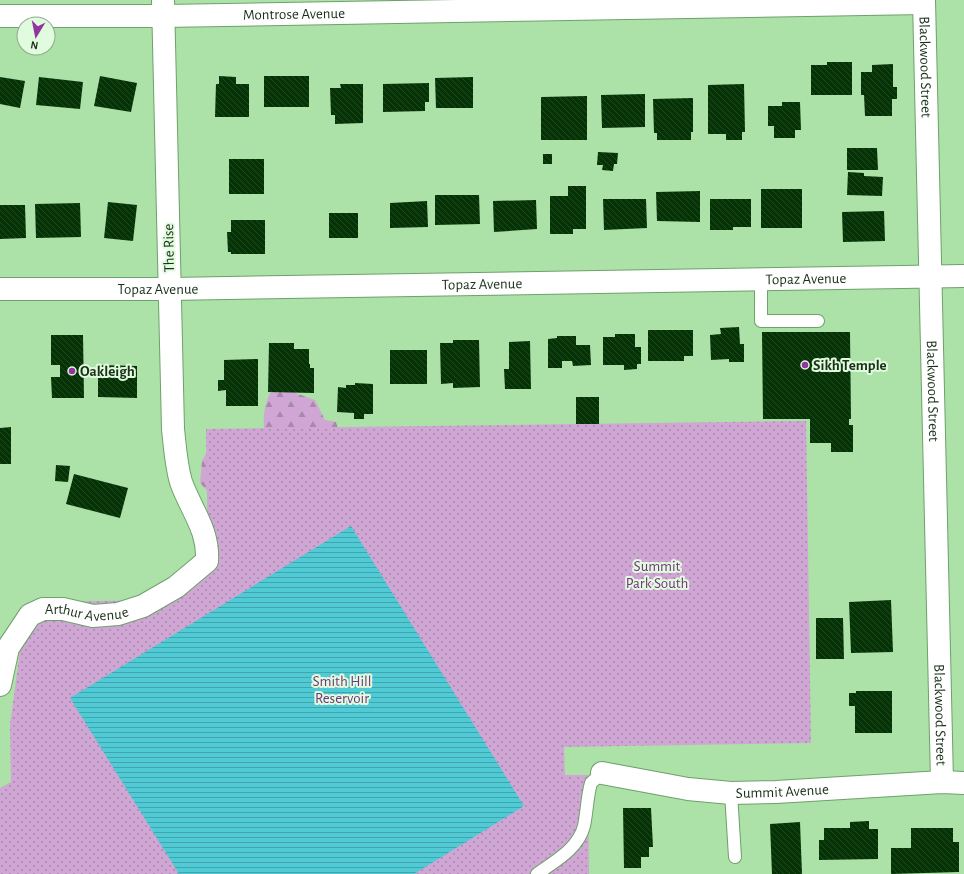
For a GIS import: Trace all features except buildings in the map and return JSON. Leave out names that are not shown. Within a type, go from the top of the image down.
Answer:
[{"type":"street","name":"Montrose Avenue","points":[[0,16],[163,8],[924,1]]},
{"type":"street","name":"Blackwood Street","points":[[924,1],[942,782]]},
{"type":"street","name":"The Rise","points":[[163,8],[173,429],[181,482],[203,529],[208,546],[207,561]]},
{"type":"street","name":"Topaz Avenue","points":[[0,289],[170,289],[964,276]]},
{"type":"street","name":"Arthur Avenue","points":[[0,685],[4,645],[30,615],[43,609],[63,609],[94,616],[118,614],[143,606],[176,587],[207,561]]},
{"type":"street","name":"Summit Avenue","points":[[602,773],[688,790],[731,793],[776,792],[942,782],[964,783]]},
{"type":"lane","points":[[761,279],[761,321],[818,321]]},
{"type":"lane","points":[[537,874],[570,851],[579,839],[584,826],[591,782],[602,773]]},
{"type":"lane","points":[[731,793],[735,857]]},
{"type":"green space","points":[[287,390],[315,400],[325,420],[336,422],[340,435],[215,499],[200,483],[202,461],[216,436],[266,440],[264,415],[268,397],[271,391]]},
{"type":"green space","name":"Smith Hill Reservoir","points":[[806,421],[811,743],[564,747],[565,775],[588,775],[589,874],[0,874],[0,788],[11,782],[10,725],[20,650],[51,602],[152,600],[208,566],[206,429]]},
{"type":"water","name":"Smith Hill Reservoir","points":[[351,526],[524,806],[414,874],[179,874],[70,698]]},
{"type":"place","name":"Sikh Temple","points":[[805,365]]},
{"type":"place","name":"Oakleigh","points":[[72,371]]},
{"type":"park label","name":"Summit Park South","points":[[657,574]]}]
